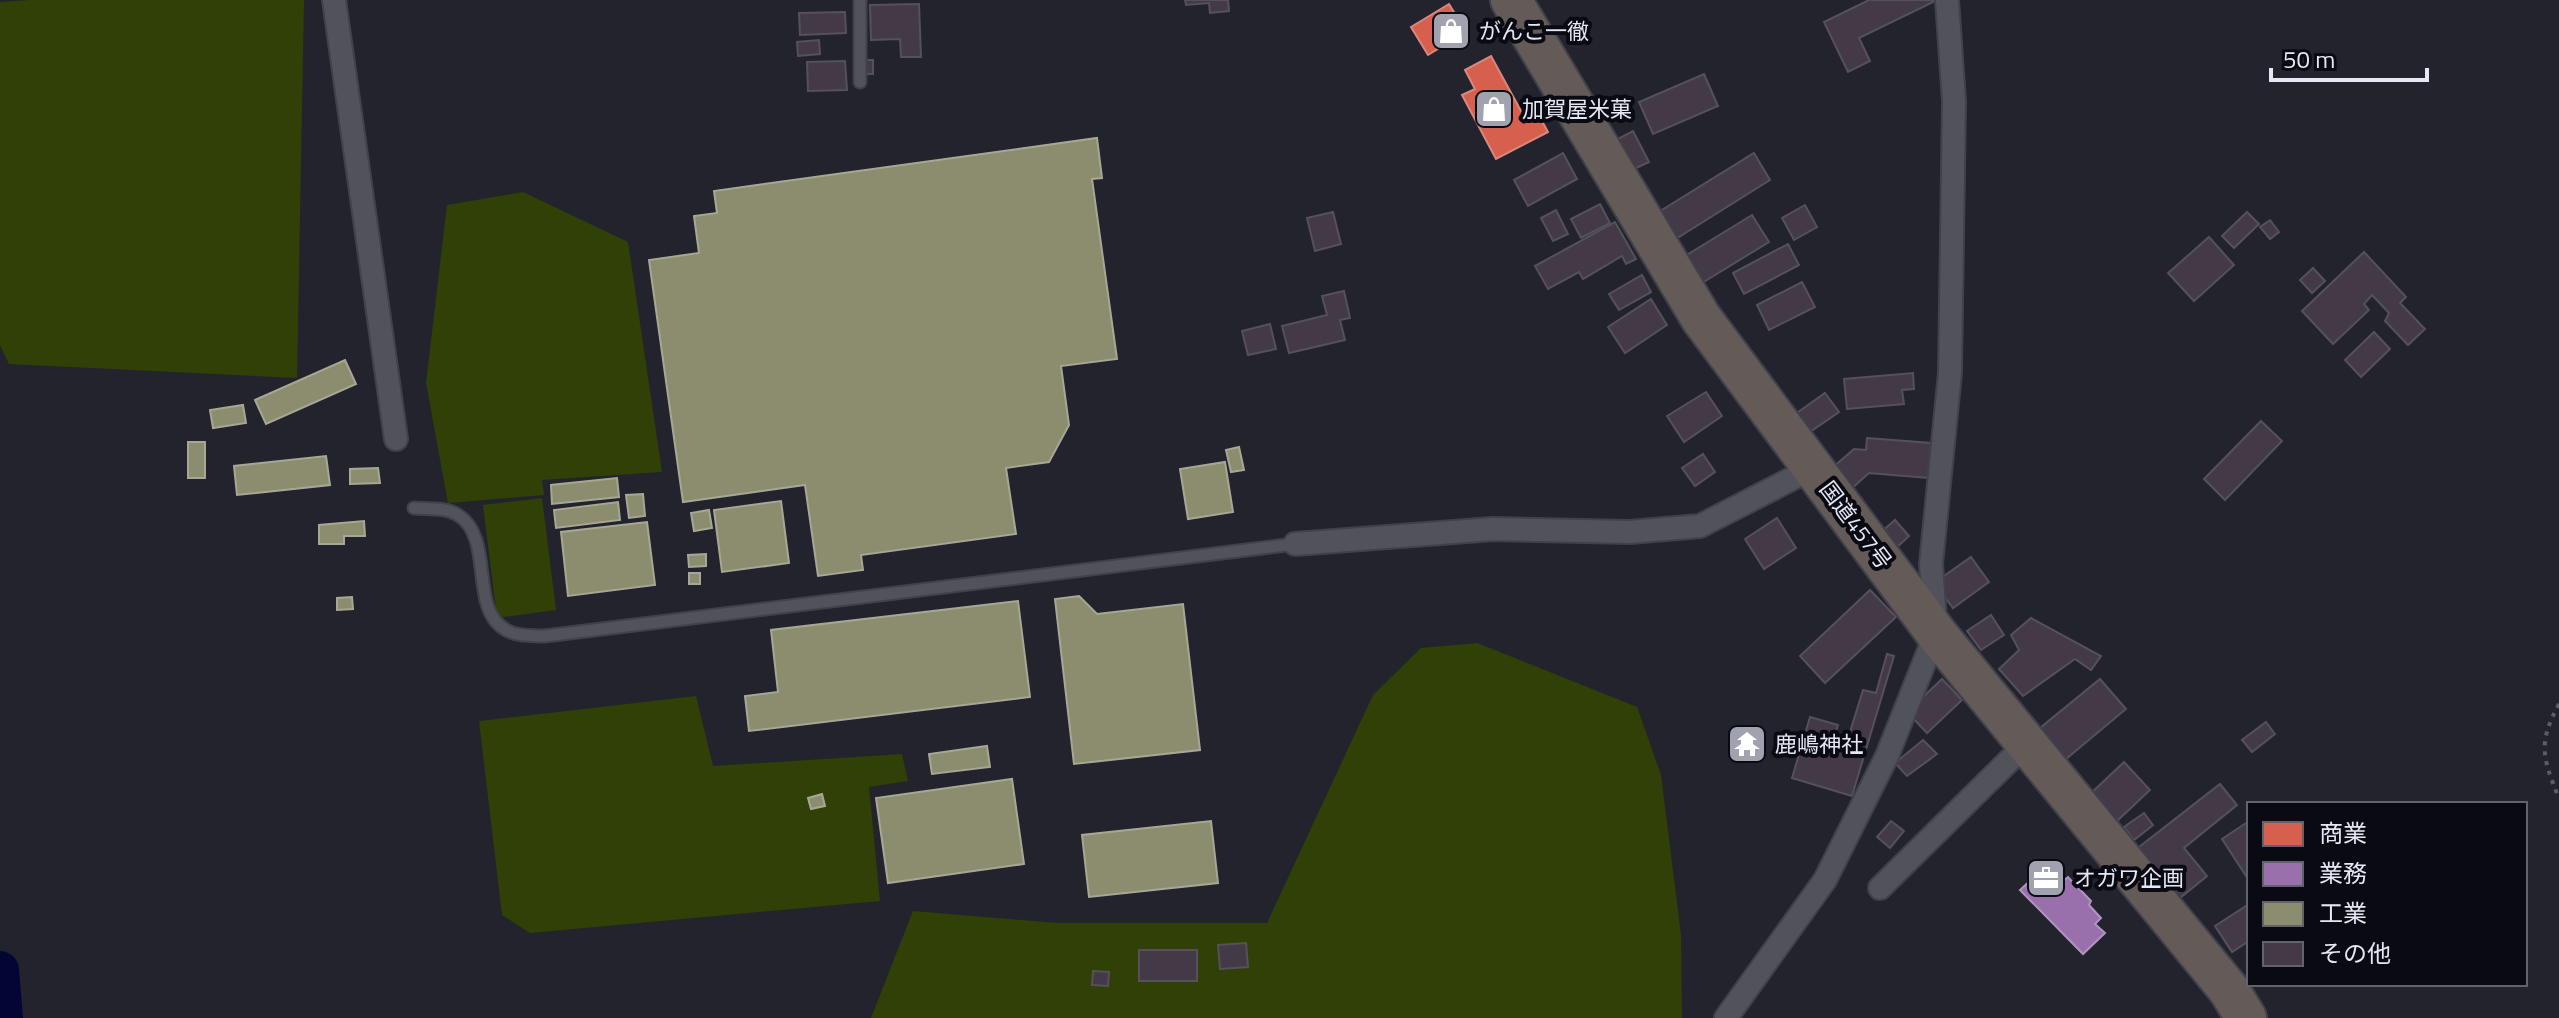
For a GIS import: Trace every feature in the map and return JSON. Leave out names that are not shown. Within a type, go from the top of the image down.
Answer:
[{"type":"highway","name":"国道457号","points":[[1511,0],[1701,318],[1936,633],[2229,990],[2246,1018]]},
{"type":"street","points":[[334,0],[396,439]]},
{"type":"street","points":[[1726,1018],[1825,880],[1887,756],[1936,633],[1931,564],[1950,373],[1954,101],[1947,0]]},
{"type":"street","points":[[1295,544],[1493,529],[1630,532],[1700,526],[1813,468]]},
{"type":"street","points":[[1880,888],[2027,743]]},
{"type":"lane","points":[[860,0],[860,82]]},
{"type":"lane","points":[[414,508],[449,511],[465,521],[473,532],[487,602],[497,624],[517,634],[545,636],[1295,544]]},
{"type":"path","points":[[2559,704],[2544,732],[2543,750],[2559,799]]},
{"type":"green space","points":[[304,0],[297,378],[9,364],[0,345],[0,2]]},
{"type":"green space","points":[[523,192],[628,242],[662,472],[542,480],[544,495],[448,503],[426,383],[447,205]]},
{"type":"green space","points":[[542,498],[556,610],[497,618],[483,505]]},
{"type":"green space","points":[[1477,643],[1637,707],[1661,775],[1681,935],[1682,1018],[871,1018],[913,911],[1058,923],[1267,923],[1373,695],[1421,648]]},
{"type":"green space","points":[[696,696],[713,766],[902,754],[908,781],[869,787],[880,901],[530,933],[502,915],[479,721]]},
{"type":"building: 商業","points":[[1449,4],[1466,32],[1428,55],[1411,27]]},
{"type":"building: 商業","points":[[1491,56],[1521,111],[1536,110],[1548,132],[1496,159],[1462,95],[1475,89],[1465,70]]},
{"type":"building: 業務","points":[[2045,867],[2061,883],[2068,877],[2091,901],[2089,905],[2101,918],[2095,924],[2105,933],[2083,954],[2020,890]]},
{"type":"building: 工業","points":[[1097,138],[1102,178],[1092,179],[1117,359],[1061,366],[1069,425],[1049,462],[1006,468],[1016,534],[861,555],[863,570],[818,576],[805,485],[683,502],[649,260],[699,253],[694,216],[717,213],[714,191]]},
{"type":"building: 工業","points":[[345,360],[356,384],[266,424],[255,400]]},
{"type":"building: 工業","points":[[243,405],[246,423],[213,428],[210,410]]},
{"type":"building: 工業","points":[[188,442],[205,442],[205,478],[188,478]]},
{"type":"building: 工業","points":[[1239,447],[1244,470],[1231,472],[1226,450]]},
{"type":"building: 工業","points":[[326,456],[330,485],[237,495],[234,466]]},
{"type":"building: 工業","points":[[1225,462],[1233,512],[1188,519],[1180,469]]},
{"type":"building: 工業","points":[[378,468],[380,483],[350,484],[350,469]]},
{"type":"building: 工業","points":[[617,478],[619,497],[552,504],[551,485]]},
{"type":"building: 工業","points":[[643,494],[645,516],[629,518],[626,495]]},
{"type":"building: 工業","points":[[781,501],[789,563],[722,572],[714,510]]},
{"type":"building: 工業","points":[[618,502],[620,520],[556,528],[554,510]]},
{"type":"building: 工業","points":[[709,510],[712,528],[694,531],[691,513]]},
{"type":"building: 工業","points":[[364,521],[365,536],[344,536],[344,544],[319,544],[319,525]]},
{"type":"building: 工業","points":[[647,522],[655,585],[568,596],[561,532]]},
{"type":"building: 工業","points":[[706,554],[706,566],[689,567],[688,555]]},
{"type":"building: 工業","points":[[689,573],[700,573],[700,584],[689,584]]},
{"type":"building: 工業","points":[[1079,596],[1097,614],[1183,604],[1200,750],[1074,764],[1055,599]]},
{"type":"building: 工業","points":[[352,597],[353,609],[337,610],[337,598]]},
{"type":"building: 工業","points":[[1018,601],[1030,697],[749,731],[745,696],[778,692],[771,630]]},
{"type":"building: 工業","points":[[987,746],[990,767],[932,774],[929,754]]},
{"type":"building: 工業","points":[[1012,779],[1024,864],[888,883],[876,798]]},
{"type":"building: 工業","points":[[822,794],[825,806],[811,809],[808,798]]},
{"type":"building: 工業","points":[[1211,821],[1218,883],[1089,897],[1082,835]]},
{"type":"building: その他","points":[[1185,0],[1228,0],[1229,11],[1210,13],[1209,3],[1186,5]]},
{"type":"building: その他","points":[[1869,0],[1937,0],[1859,38],[1870,61],[1848,72],[1824,22]]},
{"type":"building: その他","points":[[919,4],[921,57],[901,57],[900,39],[871,40],[870,5]]},
{"type":"building: その他","points":[[845,12],[846,33],[800,35],[799,13]]},
{"type":"building: その他","points":[[819,40],[820,54],[798,56],[797,42]]},
{"type":"building: その他","points":[[862,60],[873,60],[873,74],[862,74]]},
{"type":"building: その他","points":[[845,61],[847,90],[808,91],[807,62]]},
{"type":"building: その他","points":[[1704,74],[1718,106],[1653,134],[1639,102]]},
{"type":"building: その他","points":[[1633,131],[1649,162],[1632,170],[1616,140]]},
{"type":"building: その他","points":[[1563,153],[1577,179],[1528,206],[1514,180]]},
{"type":"building: その他","points":[[1754,153],[1770,180],[1674,240],[1657,213]]},
{"type":"building: その他","points":[[1600,204],[1610,223],[1581,238],[1571,219]]},
{"type":"building: その他","points":[[1805,205],[1817,227],[1794,240],[1782,218]]},
{"type":"building: その他","points":[[1556,210],[1568,234],[1553,241],[1541,218]]},
{"type":"building: その他","points":[[1333,212],[1341,244],[1315,251],[1307,218]]},
{"type":"building: その他","points":[[2247,212],[2259,224],[2234,248],[2222,236]]},
{"type":"building: その他","points":[[1752,215],[1769,242],[1702,283],[1685,256]]},
{"type":"building: その他","points":[[2270,220],[2279,232],[2270,239],[2260,227]]},
{"type":"building: その他","points":[[1615,222],[1636,259],[1626,264],[1622,256],[1583,279],[1579,272],[1548,289],[1535,266]]},
{"type":"building: その他","points":[[2209,237],[2234,265],[2194,301],[2168,273]]},
{"type":"building: その他","points":[[1788,244],[1799,265],[1744,294],[1733,273]]},
{"type":"building: その他","points":[[2364,252],[2406,297],[2400,303],[2425,329],[2408,345],[2385,321],[2389,313],[2372,295],[2364,304],[2369,310],[2333,344],[2302,311]]},
{"type":"building: その他","points":[[2313,268],[2325,281],[2312,293],[2300,280]]},
{"type":"building: その他","points":[[1642,275],[1651,292],[1619,310],[1609,294]]},
{"type":"building: その他","points":[[1802,282],[1815,307],[1769,330],[1757,305]]},
{"type":"building: その他","points":[[1344,291],[1350,318],[1340,320],[1345,340],[1289,353],[1282,326],[1327,315],[1322,296]]},
{"type":"building: その他","points":[[1651,299],[1667,325],[1625,353],[1608,327]]},
{"type":"building: その他","points":[[1270,324],[1276,349],[1248,355],[1242,331]]},
{"type":"building: その他","points":[[2374,332],[2390,349],[2361,377],[2345,360]]},
{"type":"building: その他","points":[[1913,373],[1914,389],[1902,390],[1904,404],[1847,409],[1844,379]]},
{"type":"building: その他","points":[[1706,392],[1722,416],[1684,442],[1667,416]]},
{"type":"building: その他","points":[[1825,393],[1839,412],[1807,434],[1794,415]]},
{"type":"building: その他","points":[[2261,421],[2282,441],[2225,500],[2204,479]]},
{"type":"building: その他","points":[[1867,438],[1931,443],[1928,478],[1869,473],[1851,489],[1832,468],[1854,449],[1866,450]]},
{"type":"building: その他","points":[[1703,454],[1715,472],[1695,486],[1682,468]]},
{"type":"building: その他","points":[[1777,518],[1796,548],[1764,569],[1745,539]]},
{"type":"building: その他","points":[[1895,520],[1909,536],[1894,550],[1880,533]]},
{"type":"building: その他","points":[[1971,557],[1989,582],[1953,608],[1934,583]]},
{"type":"building: その他","points":[[1870,590],[1896,617],[1825,683],[1800,656]]},
{"type":"building: その他","points":[[1991,615],[2004,635],[1981,650],[1967,631]]},
{"type":"building: その他","points":[[2031,618],[2101,656],[2091,670],[2075,659],[2023,696],[1999,669],[2019,650],[2011,635]]},
{"type":"building: その他","points":[[1887,654],[1894,656],[1852,796],[1792,778],[1810,717],[1838,725],[1833,741],[1846,745],[1863,690],[1876,693]]},
{"type":"building: その他","points":[[1942,679],[1962,700],[1927,733],[1907,712]]},
{"type":"building: その他","points":[[2100,679],[2126,709],[2066,759],[2040,728]]},
{"type":"building: その他","points":[[2266,722],[2275,734],[2252,752],[2242,740]]},
{"type":"building: その他","points":[[1923,740],[1937,754],[1907,776],[1895,763]]},
{"type":"building: その他","points":[[2124,762],[2150,790],[2116,822],[2090,794]]},
{"type":"building: その他","points":[[2220,784],[2237,805],[2184,848],[2207,876],[2175,902],[2134,851]]},
{"type":"building: その他","points":[[2144,813],[2153,825],[2134,840],[2124,827]]},
{"type":"building: その他","points":[[1891,821],[1904,831],[1890,848],[1877,837]]},
{"type":"building: その他","points":[[2247,822],[2247,877],[2222,839]]},
{"type":"building: その他","points":[[2247,905],[2247,942],[2232,952],[2215,926]]},
{"type":"building: その他","points":[[1246,943],[1248,967],[1220,969],[1218,945]]},
{"type":"building: その他","points":[[1139,950],[1197,950],[1197,981],[1139,981]]},
{"type":"building: その他","points":[[1093,971],[1109,972],[1108,986],[1092,985]]},
{"type":"waterway","points":[[0,970],[4,1018]]},
{"type":"place","name":"がんこ一徹","points":[[1451,31]]},
{"type":"place","name":"加賀屋米菓","points":[[1494,109]]},
{"type":"place","name":"鹿嶋神社","points":[[1747,744]]},
{"type":"place","name":"オガワ企画","points":[[2046,878]]}]
